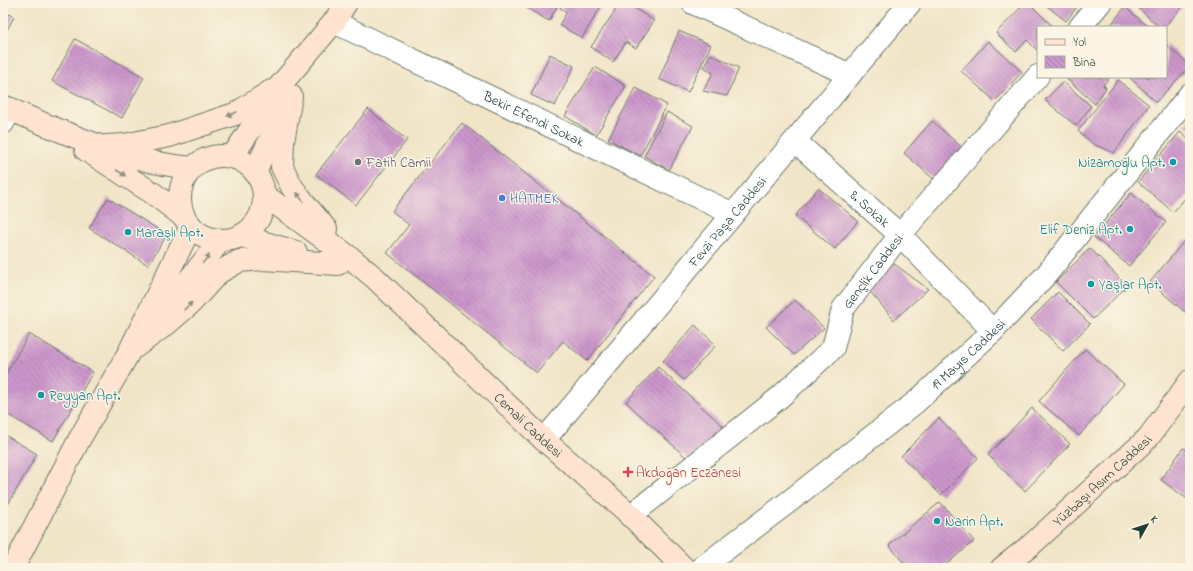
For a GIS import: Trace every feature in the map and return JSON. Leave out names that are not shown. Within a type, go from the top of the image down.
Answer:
[{"type":"street","points":[[232,157],[284,92],[296,81],[315,45],[334,22],[346,3]]},
{"type":"street","points":[[693,3],[850,76]]},
{"type":"street","name":"Fevzi Paşa Caddesi","points":[[544,440],[910,3]]},
{"type":"street","points":[[1081,26],[1100,3]]},
{"type":"street","name":"Bekir Efendi Sokak","points":[[334,22],[733,214]]},
{"type":"street","name":"Gençlik Caddesi","points":[[630,516],[780,397],[833,348],[843,309],[900,235],[1037,77]]},
{"type":"street","points":[[101,146],[124,145],[176,134],[235,114],[284,92]]},
{"type":"street","points":[[255,172],[284,92]]},
{"type":"street","points":[[284,92],[282,167],[292,187],[345,262]]},
{"type":"street","name":"19 Mayıs Caddesi","points":[[701,568],[916,402],[993,331],[1046,275],[1190,94]]},
{"type":"street","points":[[6,113],[40,123],[68,135],[137,158],[192,168]]},
{"type":"street","points":[[40,123],[154,194],[188,222],[199,234],[210,238],[231,238]]},
{"type":"street","name":"8. Sokak","points":[[794,141],[900,235],[993,331]]},
{"type":"street","points":[[13,568],[79,440],[131,351],[188,222],[180,204],[180,192],[184,179],[192,168],[203,160],[217,156],[232,157],[240,160],[255,172],[261,183],[264,195],[263,207],[258,219],[251,228],[231,238],[131,351]]},
{"type":"street","name":"Cemali Caddesi","points":[[264,195],[345,262],[375,278],[544,440],[630,516],[684,568]]},
{"type":"street","name":"Cemali Caddesi","points":[[231,238],[345,262]]},
{"type":"street","points":[[131,351],[186,308],[218,273],[239,261],[263,259],[345,262]]},
{"type":"street","name":"Yüzbaşı Asım Caddesi","points":[[1002,568],[1031,545],[1148,438],[1190,381]]},
{"type":"building","points":[[523,3],[559,3],[549,21],[522,5]]},
{"type":"building","points":[[563,3],[603,3],[582,38],[559,25],[567,12],[560,8]]},
{"type":"building","points":[[620,3],[627,3],[654,21],[636,48],[626,42],[613,62],[591,47]]},
{"type":"building","points":[[1025,3],[1029,3],[1052,26],[1037,26],[1037,50],[1027,40],[1016,52],[996,33]]},
{"type":"building","points":[[1043,3],[1080,3],[1066,21]]},
{"type":"building","points":[[1133,3],[1186,3],[1165,26],[1158,26]]},
{"type":"building","points":[[1125,7],[1148,26],[1110,26]]},
{"type":"building","points":[[3,11],[14,17],[3,37]]},
{"type":"building","points":[[679,31],[711,45],[688,92],[659,79]]},
{"type":"building","points":[[75,39],[144,77],[122,118],[52,81]]},
{"type":"building","points":[[988,41],[1022,72],[995,101],[961,71]]},
{"type":"building","points":[[1167,45],[1190,66],[1156,102],[1130,78],[1167,78]]},
{"type":"building","points":[[550,54],[574,66],[555,106],[531,95]]},
{"type":"building","points":[[710,54],[739,68],[727,96],[703,91],[713,73],[704,67]]},
{"type":"building","points":[[595,67],[626,86],[596,135],[565,116]]},
{"type":"building","points":[[1109,78],[1103,85],[1106,88],[1095,104],[1067,79]]},
{"type":"building","points":[[1118,80],[1149,105],[1114,153],[1093,144],[1078,131]]},
{"type":"building","points":[[1063,82],[1091,106],[1076,126],[1045,100]]},
{"type":"building","points":[[636,88],[667,105],[640,156],[608,139]]},
{"type":"building","name":"Fatih Camii","points":[[368,109],[407,140],[356,205],[316,174]]},
{"type":"building","points":[[667,112],[693,126],[669,170],[644,156]]},
{"type":"building","points":[[1190,120],[1190,128],[1186,125]]},
{"type":"building","points":[[932,121],[966,151],[938,183],[904,153]]},
{"type":"building","points":[[462,123],[654,276],[587,361],[563,341],[537,373],[387,253],[409,225],[392,211]]},
{"type":"building","name":"Nizamoğlu Apt.","points":[[1180,132],[1190,141],[1190,193],[1173,212],[1138,182]]},
{"type":"building","points":[[818,188],[858,221],[835,249],[795,216]]},
{"type":"building","name":"Elif Deniz Apt.","points":[[1131,193],[1166,222],[1129,266],[1094,237]]},
{"type":"building","name":"Maraşlı Apt.","points":[[108,198],[167,235],[148,265],[89,228]]},
{"type":"building","points":[[1186,239],[1190,242],[1190,306],[1185,312],[1150,282]]},
{"type":"building","name":"Yaşlar Apt.","points":[[1090,248],[1127,286],[1093,319],[1056,282]]},
{"type":"building","points":[[893,263],[928,289],[894,320],[868,289]]},
{"type":"building","points":[[1058,292],[1090,324],[1063,351],[1031,319]]},
{"type":"building","points":[[795,300],[824,328],[794,355],[766,327]]},
{"type":"building","points":[[695,325],[716,345],[684,380],[663,361]]},
{"type":"building","name":"Reyyan Apt.","points":[[29,334],[93,372],[53,441],[3,412],[3,379]]},
{"type":"building","points":[[1085,349],[1124,384],[1079,436],[1039,401]]},
{"type":"building","points":[[658,367],[723,426],[690,461],[626,402]]},
{"type":"building","points":[[1032,408],[1070,444],[1025,491],[988,455]]},
{"type":"building","points":[[939,418],[978,458],[941,495],[901,456]]},
{"type":"building","points":[[3,434],[37,454],[3,513]]},
{"type":"building","points":[[1183,448],[1190,452],[1190,501],[1161,480]]},
{"type":"building","name":"Narin Apt.","points":[[940,502],[974,541],[942,568],[908,568],[889,545]]},
{"type":"place","name":"Fatih Camii","points":[[358,162]]},
{"type":"place","name":"Nizamoğlu Apt.","points":[[1173,162]]},
{"type":"place","name":"HATMEK","points":[[502,198]]},
{"type":"place","name":"Elif Deniz Apt.","points":[[1130,229]]},
{"type":"place","name":"Maraşlı Apt.","points":[[128,232]]},
{"type":"place","name":"Yaşlar Apt.","points":[[1091,284]]},
{"type":"place","name":"Reyyan Apt.","points":[[41,395]]},
{"type":"place","name":"Akdoğan Eczanesi","points":[[628,472]]},
{"type":"place","name":"Narin Apt.","points":[[937,521]]}]
